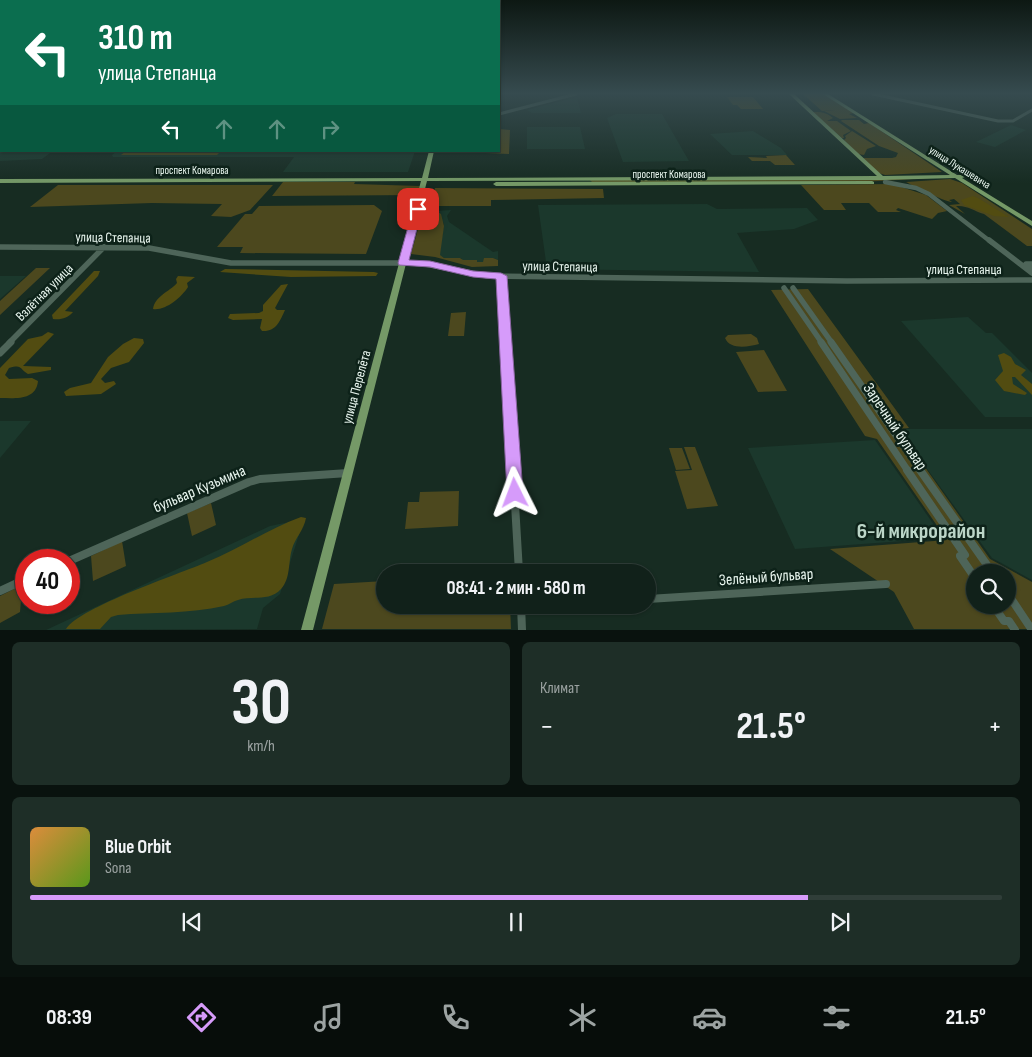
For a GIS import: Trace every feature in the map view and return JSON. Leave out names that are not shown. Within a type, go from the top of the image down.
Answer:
[{"type":"main road","points":[[822,123],[883,180]]},
{"type":"main road","name":"улица Лукашевича","points":[[872,123],[1032,224]]},
{"type":"main road","name":"улица Лукашевича","points":[[879,123],[1032,218]]},
{"type":"main road","name":"улица Перелёта","points":[[307,630],[432,152]]},
{"type":"main road","points":[[844,178],[859,174],[864,166],[863,162]]},
{"type":"main road","name":"проспект Комарова","points":[[646,182],[830,178],[902,180],[950,178],[955,176]]},
{"type":"main road","name":"проспект Комарова","points":[[0,181],[385,180],[399,183],[646,182],[835,184],[963,176]]},
{"type":"main road","points":[[830,178],[837,182],[835,184]]},
{"type":"street","points":[[883,180],[923,190],[1032,273]]},
{"type":"street","points":[[902,180],[908,186]]},
{"type":"street","name":"улица Степанца","points":[[0,247],[152,248],[231,263],[430,264],[473,274],[501,276],[847,281],[1032,280]]},
{"type":"street","name":"Взлётная улица","points":[[0,352],[104,247]]},
{"type":"street","points":[[1032,264],[1026,264],[1032,269]]},
{"type":"street","points":[[501,276],[519,564]]},
{"type":"street","name":"Заречный бульвар","points":[[784,288],[965,555],[960,556],[966,565]]},
{"type":"street","name":"Заречный бульвар","points":[[793,288],[986,564]]},
{"type":"street","name":"бульвар Кузьмина","points":[[80,555],[249,482],[260,479],[348,473]]},
{"type":"street","points":[[0,591],[15,584]]},
{"type":"street","name":"Зелёный бульвар","points":[[656,598],[886,584]]},
{"type":"street","points":[[1016,606],[1032,630]]},
{"type":"street","points":[[521,614],[522,630]]},
{"type":"street","points":[[999,614],[1004,621],[1009,621],[1015,630]]},
{"type":"shaded area","points":[[609,123],[667,123],[689,161],[623,162]]},
{"type":"shaded area","points":[[825,123],[840,123],[851,131],[843,135],[844,138]]},
{"type":"shaded area","points":[[845,123],[870,123],[942,172],[885,175],[879,173],[862,158],[892,158],[896,157],[898,153],[879,146]]},
{"type":"shaded area","points":[[1011,125],[1026,130],[995,147],[976,142]]},
{"type":"shaded area","points":[[527,127],[580,127],[585,149],[527,149]]},
{"type":"shaded area","points":[[500,129],[510,130],[509,154],[485,153],[500,152]]},
{"type":"shaded area","points":[[753,131],[781,148],[787,155],[732,155],[710,134]]},
{"type":"shaded area","points":[[852,131],[876,146],[867,149],[864,155],[858,154],[844,140],[845,136]]},
{"type":"shaded area","points":[[0,152],[52,152],[42,159],[0,161]]},
{"type":"shaded area","points":[[116,152],[415,152],[408,172],[283,172],[294,157],[113,157],[112,155]]},
{"type":"shaded area","points":[[125,152],[220,152],[217,155],[121,155]]},
{"type":"shaded area","points":[[786,155],[795,165],[775,165],[770,161],[752,161],[748,157],[767,158],[766,156]]},
{"type":"shaded area","points":[[948,177],[861,182],[592,182],[590,180]]},
{"type":"shaded area","points":[[950,179],[962,183],[1032,229],[1032,246],[1027,246],[984,214],[967,207],[956,206],[965,214],[949,205],[960,204],[954,199],[949,200],[952,202],[944,200],[906,182]]},
{"type":"shaded area","points":[[283,182],[355,182],[354,184],[420,186],[417,195],[272,196]]},
{"type":"shaded area","points":[[892,184],[926,195],[947,211],[938,213],[932,219],[898,208],[896,210],[901,212],[878,212],[869,203],[841,203],[846,210],[824,210],[801,185]]},
{"type":"shaded area","points":[[58,185],[273,185],[250,210],[231,217],[211,216],[222,204],[152,203],[30,207]]},
{"type":"shaded area","points":[[435,188],[603,189],[604,198],[491,200],[491,206],[430,206]]},
{"type":"shaded area","points":[[973,196],[1009,217],[994,216],[964,205],[961,200]]},
{"type":"shaded area","points":[[707,204],[717,209],[807,208],[818,220],[794,229],[737,233],[759,272],[547,269],[538,205]]},
{"type":"shaded area","points":[[374,205],[382,211],[366,254],[240,253],[243,247],[217,247],[245,214],[252,214],[259,206]]},
{"type":"shaded area","points":[[451,210],[447,216],[449,222],[493,252],[498,251],[498,260],[493,258],[483,262],[476,262],[462,260],[461,258],[444,258],[439,255],[444,224],[441,216],[436,211]]},
{"type":"shaded area","points":[[436,211],[441,214],[444,226],[440,255],[444,258],[477,260],[477,262],[483,262],[484,258],[493,258],[498,260],[498,266],[472,267],[435,257],[411,254],[422,215],[427,212]]},
{"type":"shaded area","points":[[36,268],[50,268],[0,315],[0,301]]},
{"type":"shaded area","points":[[225,269],[378,273],[376,276],[291,277],[220,272]]},
{"type":"shaded area","points":[[94,271],[100,271],[98,276],[65,311],[73,312],[64,318],[53,319],[52,315]]},
{"type":"shaded area","points":[[0,276],[26,276],[0,299]]},
{"type":"shaded area","points":[[178,276],[195,277],[187,283],[188,287],[185,291],[172,303],[163,308],[153,309],[159,297],[177,283],[176,279]]},
{"type":"shaded area","points":[[288,284],[275,308],[277,310],[285,310],[277,325],[271,330],[262,331],[260,328],[262,319],[233,320],[228,318],[230,314],[259,313],[263,311],[263,305],[281,285]]},
{"type":"shaded area","points":[[808,289],[909,428],[898,429],[990,559],[999,564],[966,564],[966,614],[1016,614],[1016,573],[1032,582],[1032,629],[914,629],[894,592],[830,549],[947,540],[877,439],[865,436],[771,290]]},
{"type":"shaded area","points":[[466,312],[464,336],[448,336],[451,313]]},
{"type":"shaded area","points":[[968,317],[986,333],[992,333],[1032,373],[1032,417],[985,417],[901,321]]},
{"type":"shaded area","points":[[48,332],[54,334],[23,366],[51,367],[51,370],[28,374],[19,367],[9,368],[5,375],[9,379],[32,378],[38,381],[33,392],[29,395],[0,398],[0,368],[28,339],[42,336]]},
{"type":"shaded area","points":[[751,334],[757,338],[759,344],[745,347],[735,346],[727,342],[725,338],[728,335]]},
{"type":"shaded area","points":[[134,338],[143,339],[144,343],[129,362],[111,368],[101,379],[105,383],[114,381],[116,384],[101,394],[66,396],[64,392],[70,388],[91,383],[108,357],[123,344]]},
{"type":"shaded area","points":[[764,350],[787,391],[758,392],[736,352]]},
{"type":"shaded area","points":[[1004,353],[1011,357],[1015,364],[1026,370],[1021,375],[1032,384],[1032,395],[1015,377],[1012,377],[1013,384],[1027,393],[1025,395],[1004,391],[995,380],[1003,371],[998,355]]},
{"type":"shaded area","points":[[0,421],[31,421],[0,458]]},
{"type":"shaded area","points":[[898,429],[1032,429],[1032,580],[1016,571],[1016,564],[1003,564],[992,558]]},
{"type":"shaded area","points":[[875,440],[943,538],[795,549],[748,448]]},
{"type":"shaded area","points":[[684,447],[695,447],[718,506],[687,509],[675,471],[692,470]]},
{"type":"shaded area","points":[[669,448],[682,448],[690,469],[676,470]]},
{"type":"shaded area","points":[[459,491],[458,526],[405,529],[408,502],[419,502],[420,492]]},
{"type":"shaded area","points":[[211,503],[216,525],[192,536],[187,513]]},
{"type":"shaded area","points":[[301,517],[306,518],[292,549],[288,575],[281,589],[272,596],[243,599],[211,609],[118,615],[111,617],[100,629],[66,629],[75,620],[109,601],[219,557],[277,527]]},
{"type":"shaded area","points":[[304,519],[280,594],[263,608],[257,629],[46,630],[270,526]]},
{"type":"shaded area","points":[[122,541],[126,566],[93,581],[91,556]]},
{"type":"shaded area","points":[[376,582],[376,614],[510,614],[511,629],[322,629],[334,584]]},
{"type":"shaded area","points":[[15,588],[16,614],[0,623],[0,596]]},
{"type":"district","name":"6-й микрорайон","points":[[921,530]]},
{"type":"route","points":[[418,209],[403,263],[420,262],[473,274],[501,276],[515,493]]}]
